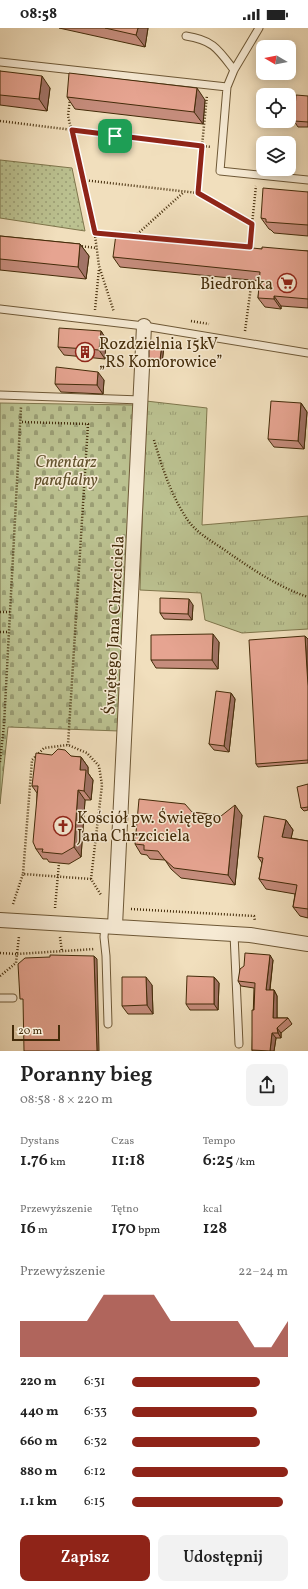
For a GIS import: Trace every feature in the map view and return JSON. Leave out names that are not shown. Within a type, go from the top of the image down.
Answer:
[{"type":"street","name":"Świętego Jana Chrzciciela","points":[[110,926],[144,326]]},
{"type":"street","points":[[0,920],[234,934],[308,944]]},
{"type":"lane","points":[[256,175],[220,171],[227,87],[234,70],[259,28]]},
{"type":"lane","points":[[186,36],[210,42],[216,46],[234,70]]},
{"type":"lane","points":[[0,62],[227,87]]},
{"type":"lane","points":[[267,176],[308,180]]},
{"type":"lane","points":[[0,309],[144,326],[308,353]]},
{"type":"lane","points":[[0,395],[141,400]]},
{"type":"lane","points":[[108,1024],[104,937],[110,926]]},
{"type":"lane","points":[[234,934],[239,1044]]},
{"type":"lane","points":[[0,998],[13,998]]},
{"type":"path","points":[[74,71],[68,116],[95,233],[99,266],[95,310]]},
{"type":"path","points":[[198,193],[208,85]]},
{"type":"path","points":[[0,121],[222,149]]},
{"type":"path","points":[[250,247],[257,176]]},
{"type":"path","points":[[84,180],[198,193],[252,224]]},
{"type":"path","points":[[135,236],[185,191]]},
{"type":"path","points":[[95,233],[121,235]]},
{"type":"path","points":[[128,236],[250,247],[255,250]]},
{"type":"path","points":[[74,246],[97,248]]},
{"type":"path","points":[[99,266],[112,301],[116,323]]},
{"type":"path","points":[[245,332],[253,273]]},
{"type":"path","points":[[0,762],[4,726],[10,632],[22,422],[21,403]]},
{"type":"path","points":[[22,422],[88,424],[68,745]]},
{"type":"path","points":[[152,435],[163,470],[177,502],[197,531],[273,582],[291,592],[308,597]]},
{"type":"path","points":[[0,612],[11,612]]},
{"type":"path","points":[[0,632],[10,632]]},
{"type":"path","points":[[13,904],[23,874],[32,760],[44,748],[68,745],[87,753],[99,766],[102,786],[91,879],[104,899]]},
{"type":"path","points":[[55,908],[59,863]]},
{"type":"path","points":[[23,874],[91,879]]},
{"type":"path","points":[[0,976],[16,963],[20,932]]},
{"type":"path","points":[[61,942],[62,952]]},
{"type":"path","points":[[0,953],[17,954],[95,949]]},
{"type":"green space","points":[[0,160],[72,168],[85,231],[0,218]]},
{"type":"green space","points":[[146,401],[207,408],[202,525],[308,516],[308,629],[242,633],[205,620],[201,593],[140,590]]},
{"type":"green space","name":"Cmentarz parafialny","points":[[0,403],[136,405],[119,731],[8,727],[0,804]]},
{"type":"building","points":[[105,28],[138,28],[136,35]]},
{"type":"building","points":[[0,71],[42,76],[39,99],[0,95]]},
{"type":"building","points":[[69,73],[197,88],[194,112],[67,97]]},
{"type":"building","points":[[296,95],[308,96],[308,122],[296,121]]},
{"type":"building","points":[[263,188],[308,192],[308,225],[266,222],[266,219],[261,218]]},
{"type":"building","points":[[116,234],[262,249],[262,247],[308,251],[308,299],[274,296],[274,299],[258,298],[260,272],[113,257]]},
{"type":"building","points":[[0,236],[80,244],[78,267],[0,259]]},
{"type":"building","points":[[59,328],[101,331],[99,350],[58,347]]},
{"type":"building","points":[[149,342],[162,343],[160,360],[149,359]]},
{"type":"building","points":[[56,367],[98,372],[97,385],[55,384]]},
{"type":"building","points":[[271,401],[301,403],[298,441],[268,439]]},
{"type":"building","points":[[160,598],[189,599],[188,614],[160,613]]},
{"type":"building","points":[[213,634],[212,660],[151,660],[151,635]]},
{"type":"building","points":[[305,636],[308,686],[308,760],[256,764],[249,640]]},
{"type":"building","points":[[216,691],[231,693],[224,746],[209,744]]},
{"type":"building","name":"Kościół pw. Świętego Jana Chrzciciela","points":[[58,749],[65,750],[71,756],[81,757],[80,770],[86,770],[84,791],[78,790],[74,847],[62,854],[42,852],[43,849],[36,849],[33,842],[38,786],[32,786],[36,753],[52,755]]},
{"type":"building","points":[[308,784],[308,807],[301,808],[297,787]]},
{"type":"building","points":[[139,799],[185,804],[192,812],[221,816],[235,805],[228,875],[174,868],[158,851],[144,850],[144,845],[135,844]]},
{"type":"building","points":[[264,816],[286,820],[282,837],[308,841],[308,909],[293,907],[297,885],[259,879],[263,858],[258,857]]},
{"type":"building","points":[[245,953],[270,955],[266,990],[274,990],[273,1018],[288,1018],[277,1028],[278,1033],[272,1033],[270,1051],[252,1050],[252,1010],[254,1010],[255,983],[238,981],[240,969],[244,966]]},
{"type":"building","points":[[50,955],[94,956],[97,1051],[24,1051],[23,999],[20,999],[18,964],[25,958],[50,957]]},
{"type":"building","points":[[187,976],[214,977],[214,1004],[186,1004]]},
{"type":"building","points":[[122,977],[146,977],[147,1005],[122,1006]]},
{"type":"place","name":"Biedronka","points":[[287,283]]},
{"type":"place","name":"Rozdzielnia 15kV „RS Komorowice”","points":[[85,352]]},
{"type":"place","name":"Kościół pw. Świętego Jana Chrzciciela","points":[[63,826]]},
{"type":"route","points":[[72,130],[115,136],[202,146],[198,193],[252,224],[250,247],[95,233],[72,130]]}]
